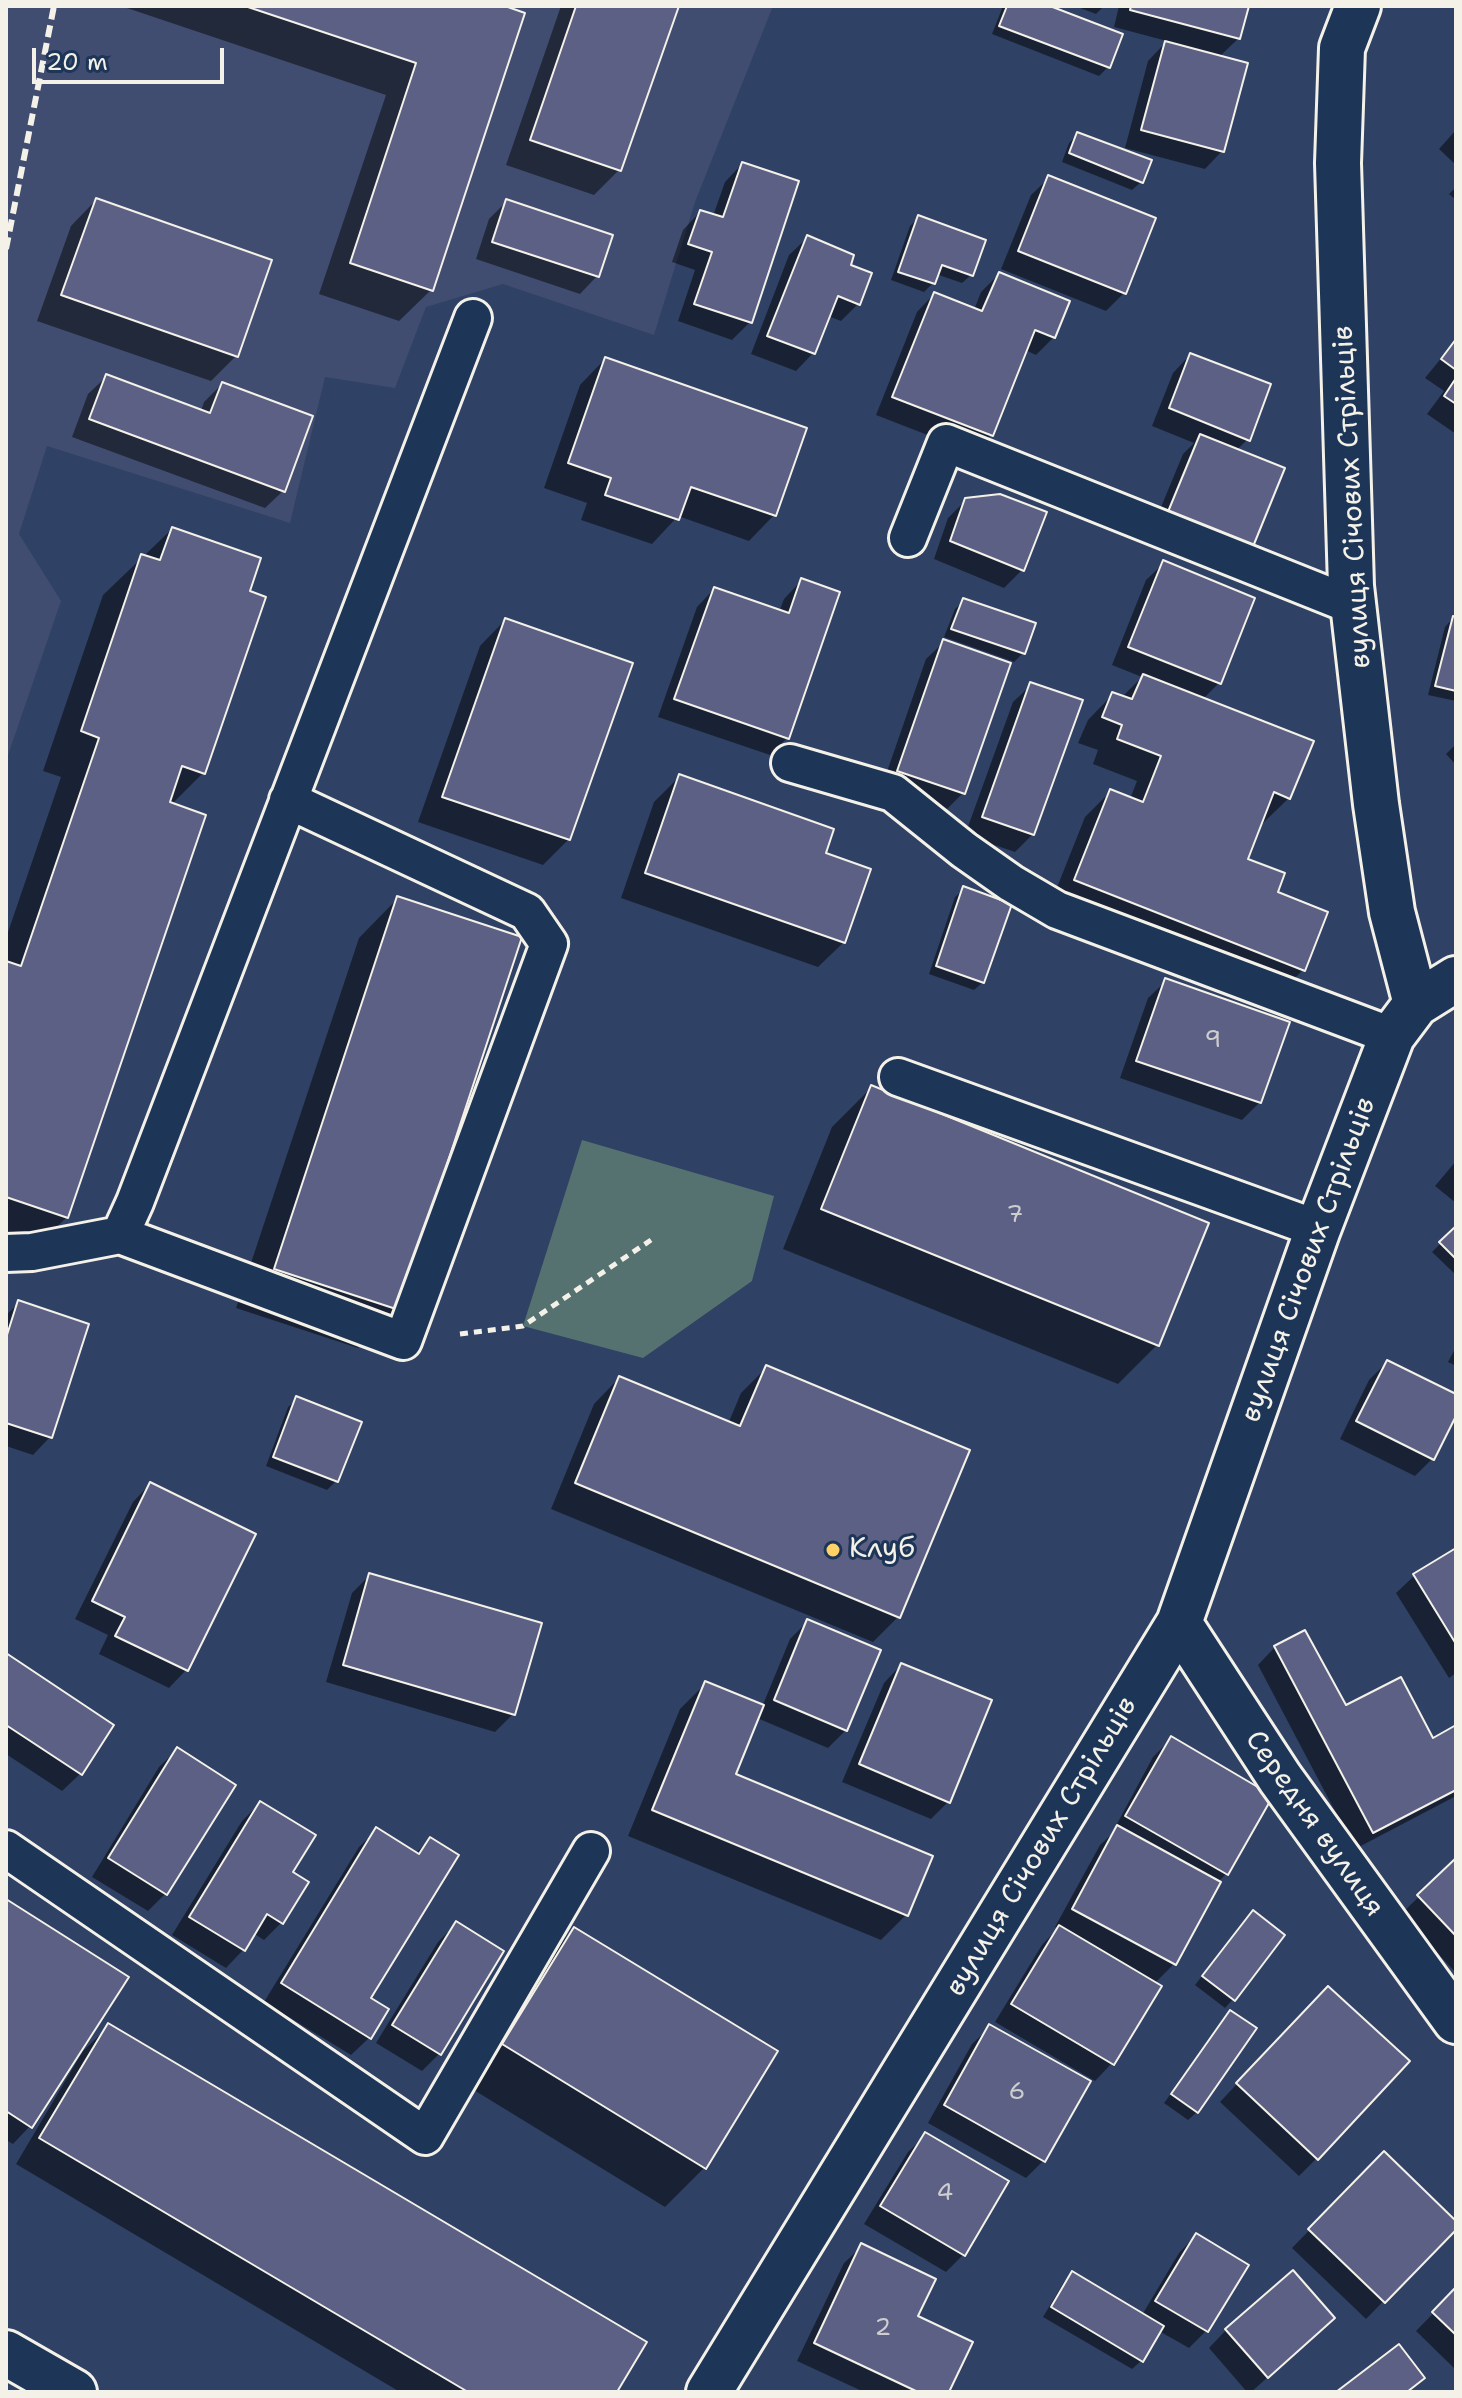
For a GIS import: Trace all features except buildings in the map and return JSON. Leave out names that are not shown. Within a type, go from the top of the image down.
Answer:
[{"type":"street","name":"вулиця Січових Стрільців","points":[[709,2392],[1179,1623],[1318,1229],[1404,1020],[1354,606],[1338,163],[1342,48],[1358,6]]},
{"type":"street","points":[[1404,1020],[1456,979]]},
{"type":"street","name":"Середня вулиця","points":[[1179,1623],[1280,1778],[1456,2021]]},
{"type":"street","points":[[6,2353],[74,2392]]},
{"type":"lane","points":[[120,1235],[473,318]]},
{"type":"lane","points":[[908,538],[946,443],[1354,606]]},
{"type":"lane","points":[[790,763],[893,793],[976,858],[1057,910],[1404,1020]]},
{"type":"lane","points":[[6,1253],[32,1252],[120,1235],[403,1341],[549,944],[527,912],[288,800]]},
{"type":"lane","points":[[898,1077],[1318,1229]]},
{"type":"lane","points":[[6,1849],[425,2136],[591,1851]]},
{"type":"path","points":[[403,1341],[523,1326],[651,1240]]},
{"type":"shaded area","points":[[6,6],[773,6],[695,202],[654,335],[503,284],[426,307],[395,388],[325,377],[290,523],[47,446],[19,534],[61,601],[6,761]]},
{"type":"green space","points":[[582,1140],[774,1196],[752,1281],[643,1358],[523,1326]]},
{"type":"railway","points":[[6,249],[54,6]]},
{"type":"place","name":"Клуб","points":[[833,1550]]}]
